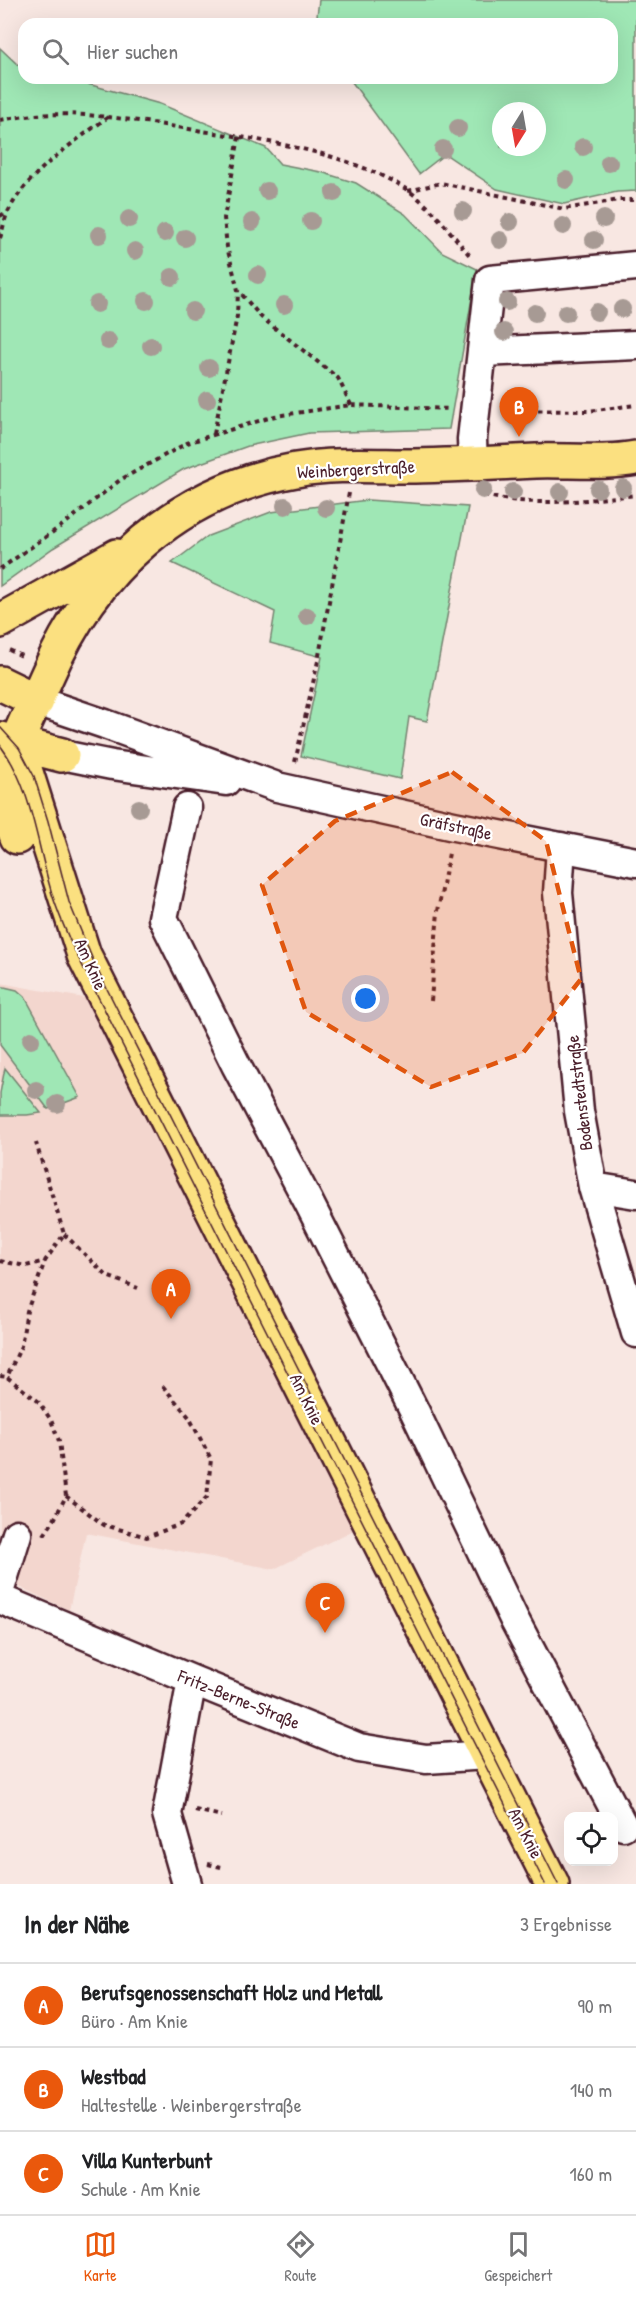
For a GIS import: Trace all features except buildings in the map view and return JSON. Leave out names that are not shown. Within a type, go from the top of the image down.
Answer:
[{"type":"main road","name":"Weinbergerstraße","points":[[8,742],[37,701],[56,657],[87,605],[137,545],[156,530],[215,494],[258,478],[298,469],[341,466],[474,479],[636,458]]},
{"type":"main road","points":[[0,621],[137,545]]},
{"type":"main road","points":[[0,683],[37,701],[62,755]]},
{"type":"main road","points":[[8,742],[62,755]]},
{"type":"main road","name":"Am Knie","points":[[8,742],[9,769],[6,797],[9,829],[70,911]]},
{"type":"main road","name":"Am Knie","points":[[8,742],[84,955],[552,1884]]},
{"type":"street","points":[[474,479],[472,439],[490,280],[636,266]]},
{"type":"street","points":[[482,352],[636,345]]},
{"type":"street","name":"Gräfstraße","points":[[37,701],[105,723],[284,789]]},
{"type":"street","name":"Gräfstraße","points":[[62,755],[131,768],[284,789],[636,862]]},
{"type":"street","points":[[187,808],[163,918],[415,1412],[514,1619],[624,1826]]},
{"type":"street","name":"Bodenstedtstraße","points":[[561,847],[558,893],[579,1111],[593,1187],[636,1334]]},
{"type":"street","points":[[593,1187],[636,1194]]},
{"type":"street","points":[[0,1589],[30,1535]]},
{"type":"street","name":"Fritz-Berne-Straße","points":[[0,1599],[359,1748],[426,1759],[486,1755]]},
{"type":"street","points":[[187,1884],[167,1814],[192,1680]]},
{"type":"path","points":[[0,120],[37,115],[109,117],[239,137],[314,153],[373,171],[408,191],[438,218],[490,280]]},
{"type":"path","points":[[0,238],[8,212],[36,173],[66,147],[109,117]]},
{"type":"path","points":[[214,434],[237,316],[238,290],[227,247],[224,218],[239,137]]},
{"type":"path","points":[[408,191],[441,183],[564,209],[619,200],[636,200]]},
{"type":"path","points":[[0,216],[8,212]]},
{"type":"path","points":[[238,290],[261,317],[338,378],[351,405]]},
{"type":"path","points":[[520,411],[521,417]]},
{"type":"path","points":[[474,479],[496,499],[566,502],[636,495]]},
{"type":"path","points":[[338,493],[359,491]]},
{"type":"path","points":[[284,789],[318,662],[349,493]]},
{"type":"path","points":[[430,1001],[438,911],[454,826]]},
{"type":"path","points":[[36,1143],[64,1234],[107,1276],[138,1288]]},
{"type":"path","points":[[6,1377],[21,1346],[27,1311],[45,1261],[64,1234]]},
{"type":"path","points":[[0,1261],[26,1266],[45,1261]]},
{"type":"path","points":[[0,1376],[6,1377],[38,1401],[51,1420],[60,1442],[66,1496],[54,1520],[30,1535]]},
{"type":"path","points":[[66,1496],[104,1525],[147,1537],[181,1524],[207,1497],[212,1459],[189,1417],[160,1383]]},
{"type":"highlighted area","points":[[452,772],[546,841],[581,979],[523,1053],[431,1087],[306,1012],[262,885],[335,821]]},
{"type":"shaded area","points":[[0,983],[95,1000],[360,1527],[274,1569],[86,1533],[69,1610],[0,1578]]},
{"type":"green space","points":[[319,0],[636,0],[636,191],[617,192],[564,204],[497,189],[445,154],[419,174],[353,84],[618,84],[618,18],[317,18]]},
{"type":"green space","points":[[0,48],[18,64],[18,84],[88,84],[160,104],[266,148],[280,164],[321,172],[356,183],[405,214],[442,252],[477,269],[449,429],[309,433],[248,446],[184,469],[53,548],[0,586]]},
{"type":"green space","points":[[368,500],[468,507],[427,721],[409,717],[400,779],[301,756],[322,657],[270,643],[275,612],[172,563],[208,536],[271,512]]},
{"type":"green space","points":[[0,986],[17,990],[25,997],[80,1097],[48,1109],[0,1045]]},
{"type":"green space","points":[[5,1068],[41,1113],[0,1115],[0,1093]]},
{"type":"tram line","points":[[0,727],[19,748],[34,776],[69,902],[95,965],[558,1884]]},
{"type":"tram line","points":[[0,745],[26,795],[52,894],[71,943],[545,1884]]},
{"type":"place","name":"Westbad","points":[[519,437]]},
{"type":"place","name":"Berufsgenossenschaft Holz und Metall","points":[[171,1319]]},
{"type":"place","name":"Villa Kunterbunt","points":[[325,1633]]}]
